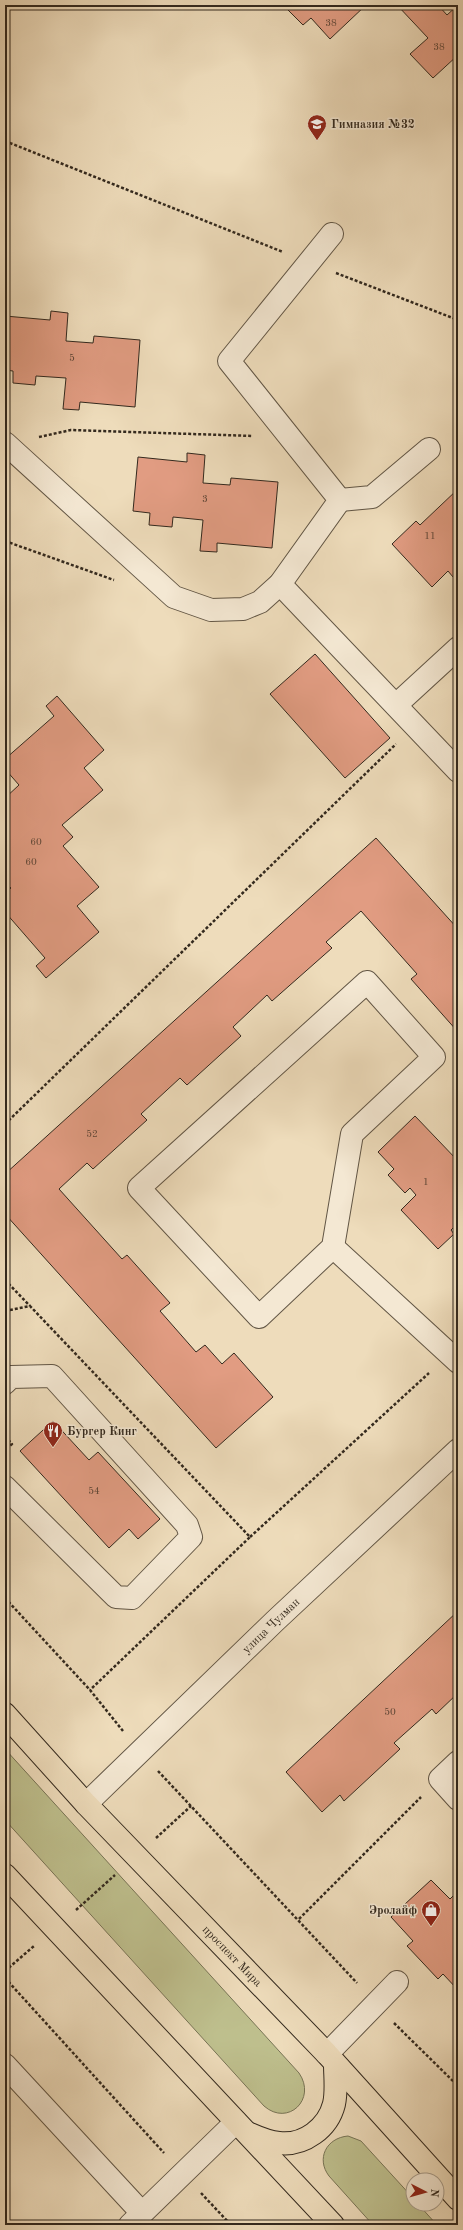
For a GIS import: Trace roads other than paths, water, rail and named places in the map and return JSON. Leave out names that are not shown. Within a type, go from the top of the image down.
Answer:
[{"type":"main road","name":"проспект Мира","points":[[5,1714],[86,1804],[331,2059],[458,2199]]},
{"type":"main road","points":[[5,1875],[333,2225]]},
{"type":"main road","points":[[242,2128],[271,2142],[291,2143],[311,2136],[319,2130],[331,2113],[334,2104],[331,2059]]},
{"type":"street","points":[[332,234],[229,361],[340,500]]},
{"type":"street","points":[[8,446],[174,597],[211,610],[243,609],[260,602],[280,584],[340,500],[372,497],[429,449]]},
{"type":"street","points":[[280,584],[458,771]]},
{"type":"street","points":[[396,705],[458,648]]},
{"type":"street","points":[[368,982],[434,1056],[352,1134],[333,1248],[260,1316],[139,1188],[368,982]]},
{"type":"street","points":[[333,1248],[454,1358]]},
{"type":"street","points":[[5,1383],[11,1377],[52,1376],[187,1524],[191,1537],[132,1598],[116,1597],[5,1487]]},
{"type":"street","name":"улица Чулман","points":[[86,1804],[458,1450]]},
{"type":"street","points":[[458,1762],[440,1779],[458,1799]]},
{"type":"street","points":[[331,2059],[397,1982]]},
{"type":"street","points":[[5,2064],[136,2219],[183,2174],[242,2128]]},
{"type":"place","name":"Гимназия №32","points":[[317,141]]},
{"type":"place","name":"Бургер Кинг","points":[[53,1448]]},
{"type":"place","name":"Эролайф","points":[[431,1927]]}]
